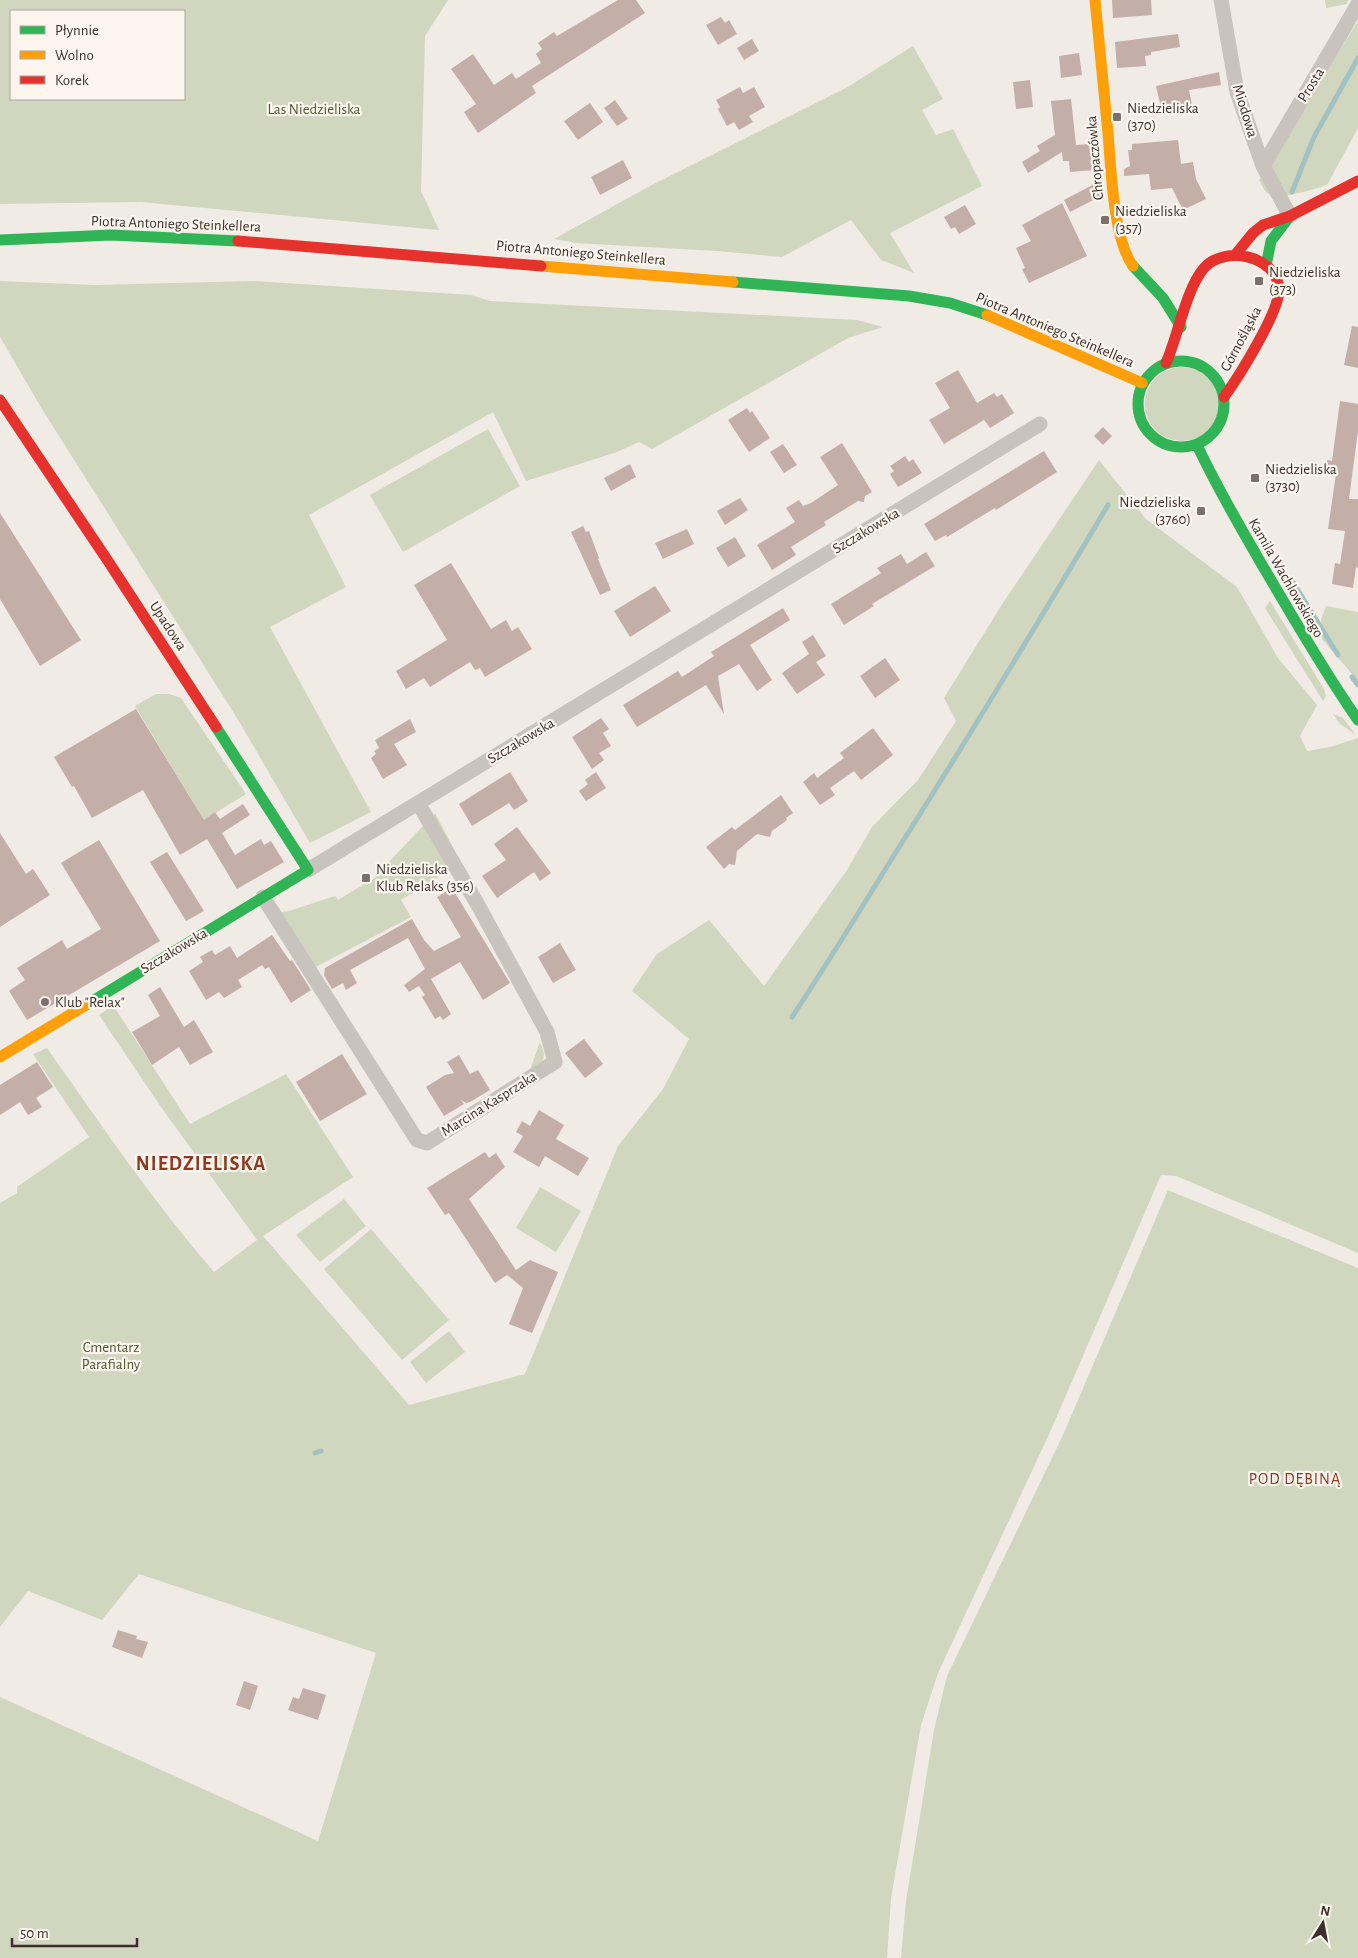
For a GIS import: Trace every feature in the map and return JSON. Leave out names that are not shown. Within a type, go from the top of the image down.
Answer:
[{"type":"street","name":"Chropaczówka","points":[[1095,0],[1114,201],[1121,241],[1125,253],[1132,264],[1163,298],[1181,327]]},
{"type":"street","name":"Miodowa","points":[[1221,0],[1237,92],[1264,166],[1290,216]]},
{"type":"street","name":"Prosta","points":[[1264,166],[1358,4]]},
{"type":"street","points":[[1166,363],[1181,327],[1192,291],[1205,267],[1216,259],[1236,254],[1243,249],[1259,227],[1290,216],[1358,181]]},
{"type":"street","points":[[1236,254],[1252,257],[1266,266],[1271,241],[1290,216]]},
{"type":"street","name":"Piotra Antoniego Steinkellera","points":[[0,240],[112,235],[195,238],[909,296],[950,304],[985,314],[1142,383]]},
{"type":"street","name":"Górnośląska","points":[[1224,397],[1240,374],[1277,303],[1279,289],[1273,275],[1266,266]]},
{"type":"street","points":[[1163,298],[1192,291]]},
{"type":"street","points":[[1186,361],[1204,367],[1216,379],[1224,397],[1220,420],[1208,439],[1197,445],[1181,447],[1170,445],[1156,438],[1150,433],[1139,414],[1138,401],[1142,383],[1153,371],[1166,363],[1186,361]]},
{"type":"street","name":"Upadowa","points":[[0,400],[108,561],[308,870]]},
{"type":"street","name":"Szczakowska","points":[[0,1057],[1040,424]]},
{"type":"street","name":"Kamila Wachlowskiego","points":[[1197,445],[1244,537],[1327,677],[1358,720]]},
{"type":"street","name":"Marcina Kasprzaka","points":[[263,897],[417,1140],[427,1144],[555,1062],[547,1032],[478,905],[418,803]]},
{"type":"green space","name":"Las Niedzieliska","points":[[0,0],[448,0],[425,36],[421,191],[439,230],[141,202],[0,204]]},
{"type":"green space","points":[[1325,0],[1348,0],[1347,4],[1326,8]]},
{"type":"green space","points":[[1358,21],[1358,128],[1327,185],[1295,194],[1277,196],[1270,194],[1265,191],[1259,180]]},
{"type":"green space","points":[[913,46],[943,99],[922,110],[936,135],[953,129],[982,186],[890,233],[914,273],[881,260],[851,220],[782,257],[716,251],[576,243],[554,239],[648,187],[846,88]]},
{"type":"green space","points":[[0,281],[95,285],[253,281],[471,295],[490,301],[857,320],[883,327],[848,338],[652,449],[639,442],[617,452],[526,481],[493,412],[309,515],[346,587],[270,627],[371,812],[310,843],[237,718],[42,409],[0,337]]},
{"type":"green space","points":[[1182,367],[1196,370],[1208,378],[1216,390],[1219,404],[1216,418],[1208,430],[1196,438],[1182,441],[1168,438],[1156,430],[1148,418],[1145,404],[1148,390],[1156,378],[1168,370]]},
{"type":"green space","points":[[488,429],[520,486],[403,552],[370,495]]},
{"type":"green space","name":"Cmentarz Parafialny","points":[[1099,460],[1146,519],[1237,587],[1278,658],[1317,705],[1300,736],[1307,751],[1330,747],[1358,738],[1358,1253],[1176,1176],[1161,1175],[1051,1430],[938,1673],[921,1725],[891,1898],[887,1958],[0,1958],[0,1697],[318,1841],[376,1653],[139,1574],[102,1620],[28,1591],[0,1627],[0,1203],[17,1193],[17,1187],[89,1137],[33,1054],[47,1048],[148,1190],[214,1272],[257,1240],[161,1107],[99,1015],[113,1005],[190,1124],[286,1074],[353,1177],[263,1236],[409,1405],[525,1374],[618,1146],[663,1089],[689,1039],[632,991],[657,954],[709,920],[764,986],[847,870],[872,827],[918,780],[956,721],[944,698],[1001,606]]},
{"type":"green space","points":[[1270,601],[1324,689],[1326,696],[1323,701],[1265,608]]},
{"type":"green space","points":[[1326,606],[1358,612],[1358,681],[1322,639],[1321,620]]},
{"type":"green space","points":[[156,694],[169,694],[181,698],[246,794],[204,820],[135,706]]},
{"type":"green space","points":[[1333,714],[1343,718],[1356,735],[1340,724]]},
{"type":"green space","points":[[435,813],[461,863],[401,900],[411,917],[308,971],[273,913],[289,911],[335,896],[338,900],[391,868],[388,863]]},
{"type":"green space","points":[[540,1042],[544,1053],[543,1060],[538,1067],[529,1073]]},
{"type":"green space","points":[[540,1187],[581,1211],[556,1252],[516,1228]]},
{"type":"green space","points":[[1168,1190],[1358,1268],[1358,1958],[901,1958],[906,1901],[934,1730],[947,1676],[1063,1435]]},
{"type":"green space","points":[[344,1199],[366,1226],[320,1262],[296,1235]]},
{"type":"green space","points":[[371,1229],[449,1320],[402,1360],[324,1269]]},
{"type":"green space","points":[[449,1331],[465,1352],[426,1383],[410,1362]]},
{"type":"building","points":[[618,0],[636,0],[645,13],[532,86],[536,93],[478,133],[464,112],[476,104],[451,69],[473,54],[494,85],[512,73],[516,79],[541,63],[536,54],[542,49],[538,43],[554,32],[557,36]]},
{"type":"building","points":[[1112,0],[1151,0],[1152,15],[1113,18]]},
{"type":"building","points":[[721,17],[725,23],[729,20],[737,34],[718,45],[706,25]]},
{"type":"building","points":[[1178,34],[1180,47],[1151,52],[1151,55],[1145,56],[1146,66],[1117,68],[1115,42]]},
{"type":"building","points":[[752,39],[759,51],[744,60],[737,48]]},
{"type":"building","points":[[1079,53],[1082,75],[1061,78],[1059,56]]},
{"type":"building","points":[[1219,72],[1221,85],[1189,90],[1192,105],[1162,112],[1156,86]]},
{"type":"building","points":[[1030,80],[1033,107],[1016,109],[1013,82]]},
{"type":"building","points":[[740,87],[743,93],[754,87],[765,107],[749,116],[753,122],[739,130],[734,122],[727,126],[718,109],[720,107],[716,100]]},
{"type":"building","points":[[1071,99],[1076,145],[1092,144],[1095,170],[1070,172],[1069,161],[1063,161],[1062,152],[1028,173],[1022,162],[1040,151],[1037,146],[1055,135],[1051,101]]},
{"type":"building","points":[[615,100],[628,119],[617,126],[604,108]]},
{"type":"building","points":[[590,103],[603,122],[578,140],[564,121]]},
{"type":"building","points":[[1178,140],[1181,164],[1193,162],[1196,179],[1206,199],[1183,210],[1172,188],[1151,190],[1149,174],[1124,176],[1124,169],[1130,166],[1128,150],[1132,150],[1132,144]]},
{"type":"building","points":[[623,160],[632,178],[600,195],[591,177]]},
{"type":"building","points":[[1100,181],[1101,196],[1070,212],[1064,200]]},
{"type":"building","points":[[1062,203],[1087,256],[1029,283],[1022,269],[1025,268],[1016,248],[1031,241],[1022,225]]},
{"type":"building","points":[[965,205],[976,224],[959,234],[955,227],[951,229],[944,217]]},
{"type":"building","points":[[1352,326],[1358,327],[1358,368],[1344,365]]},
{"type":"building","points":[[958,370],[977,403],[994,393],[997,397],[1002,394],[1014,413],[990,428],[984,420],[944,444],[929,420],[950,408],[935,383]]},
{"type":"building","points":[[1340,401],[1358,404],[1358,431],[1349,499],[1358,499],[1358,568],[1356,567],[1353,588],[1332,584],[1335,563],[1340,564],[1345,531],[1328,529],[1336,474],[1326,473],[1327,460],[1332,461]]},
{"type":"building","points":[[747,408],[750,413],[752,411],[770,438],[749,452],[728,420]]},
{"type":"building","points":[[1103,427],[1112,436],[1103,445],[1094,436]]},
{"type":"building","points":[[842,443],[872,492],[865,496],[864,502],[858,501],[824,522],[826,525],[791,547],[796,555],[772,570],[757,545],[795,522],[786,508],[799,500],[803,506],[811,503],[838,485],[820,457]]},
{"type":"building","points":[[783,444],[797,465],[784,473],[770,452]]},
{"type":"building","points":[[1044,451],[1057,472],[996,510],[995,508],[947,537],[946,535],[935,541],[924,524]]},
{"type":"building","points":[[905,456],[909,462],[913,459],[922,473],[898,487],[890,474],[894,471],[890,466]]},
{"type":"building","points":[[630,464],[636,477],[611,491],[604,478]]},
{"type":"building","points":[[740,498],[748,510],[725,525],[717,511]]},
{"type":"building","points":[[0,513],[81,640],[40,666],[0,599]]},
{"type":"building","points":[[583,526],[586,532],[589,531],[611,590],[600,595],[571,532]]},
{"type":"building","points":[[687,529],[694,544],[663,559],[655,543]]},
{"type":"building","points":[[735,537],[746,556],[728,567],[716,548]]},
{"type":"building","points":[[926,552],[935,566],[872,604],[874,606],[844,625],[831,604],[881,573],[877,568],[901,554],[907,564]]},
{"type":"building","points":[[451,563],[491,629],[506,620],[512,631],[518,627],[532,649],[485,677],[480,668],[475,670],[470,662],[430,687],[424,678],[406,689],[396,671],[447,640],[414,585]]},
{"type":"building","points":[[655,586],[671,611],[630,637],[614,611]]},
{"type":"building","points":[[783,608],[790,620],[750,645],[772,680],[757,691],[739,664],[718,676],[724,714],[706,685],[637,727],[623,705],[678,671],[682,677],[714,656],[711,652]]},
{"type":"building","points":[[813,635],[826,656],[816,662],[825,675],[797,694],[782,673],[809,654],[802,642]]},
{"type":"building","points":[[885,658],[900,680],[875,698],[860,676]]},
{"type":"building","points":[[136,709],[204,820],[215,812],[220,819],[243,804],[250,815],[222,833],[235,855],[261,839],[264,845],[271,841],[284,862],[237,889],[207,839],[180,855],[143,790],[92,818],[74,786],[72,787],[54,757]]},
{"type":"building","points":[[601,718],[609,729],[603,733],[611,746],[599,753],[604,760],[592,769],[572,737]]},
{"type":"building","points":[[410,719],[416,732],[394,744],[407,765],[383,779],[371,758],[376,754],[374,751],[379,748],[375,740]]},
{"type":"building","points":[[873,728],[893,755],[861,780],[854,771],[830,788],[835,795],[820,805],[803,782],[814,773],[817,778],[844,758],[840,753]]},
{"type":"building","points":[[510,772],[528,801],[514,810],[509,803],[472,826],[459,804]]},
{"type":"building","points":[[596,772],[606,788],[586,801],[579,791],[588,784],[585,780]]},
{"type":"building","points":[[781,795],[793,813],[772,831],[770,837],[757,834],[737,851],[735,865],[729,864],[724,869],[706,847],[732,827],[735,830]]},
{"type":"building","points":[[517,827],[551,873],[540,881],[534,872],[497,898],[482,876],[506,860],[494,844]]},
{"type":"building","points":[[0,833],[26,874],[33,869],[50,895],[0,927]]},
{"type":"building","points":[[99,840],[160,941],[27,1020],[9,991],[25,980],[17,968],[62,940],[67,949],[101,929],[61,863]]},
{"type":"building","points":[[167,852],[204,911],[186,921],[150,862]]},
{"type":"building","points":[[452,888],[510,983],[483,1000],[460,962],[431,979],[451,1014],[443,1020],[440,1016],[435,1019],[422,997],[425,995],[419,986],[409,992],[404,985],[425,969],[408,938],[350,970],[357,983],[346,990],[343,983],[332,989],[324,975],[325,968],[412,919],[424,940],[434,951],[461,937],[437,897]]},
{"type":"building","points":[[272,935],[290,961],[292,960],[311,990],[291,1003],[269,967],[265,969],[262,965],[238,980],[242,987],[224,998],[219,992],[206,1000],[189,971],[203,962],[200,957],[212,950],[215,955],[230,946],[237,958]]},
{"type":"building","points":[[560,943],[576,970],[553,983],[538,957]]},
{"type":"building","points":[[160,987],[184,1027],[194,1020],[213,1052],[190,1065],[179,1047],[152,1065],[132,1032],[160,1016],[148,995]]},
{"type":"building","points":[[584,1039],[603,1064],[585,1078],[565,1053]]},
{"type":"building","points":[[342,1054],[367,1094],[320,1121],[296,1082]]},
{"type":"building","points":[[459,1055],[470,1074],[478,1070],[490,1090],[470,1102],[466,1103],[461,1100],[464,1104],[444,1116],[426,1087],[445,1075],[454,1073],[447,1062]]},
{"type":"building","points":[[37,1062],[53,1087],[36,1098],[42,1107],[28,1115],[20,1102],[0,1115],[0,1085]]},
{"type":"building","points":[[539,1110],[564,1125],[556,1139],[589,1158],[578,1176],[545,1156],[539,1167],[513,1152],[523,1136],[516,1132],[522,1121],[530,1126]]},
{"type":"building","points":[[485,1152],[489,1158],[496,1153],[505,1167],[469,1199],[516,1270],[530,1260],[558,1272],[532,1333],[509,1324],[523,1288],[507,1275],[495,1283],[449,1213],[445,1215],[427,1188]]},
{"type":"building","points":[[118,1630],[137,1636],[136,1639],[148,1642],[142,1658],[112,1647]]},
{"type":"building","points":[[244,1681],[258,1686],[250,1710],[236,1705]]},
{"type":"building","points":[[303,1688],[326,1695],[318,1720],[288,1710],[293,1697],[299,1699]]},
{"type":"waterway","points":[[1292,192],[1314,137],[1358,58]]},
{"type":"waterway","points":[[792,1017],[955,758],[1108,505]]},
{"type":"waterway","points":[[1291,579],[1338,655]]},
{"type":"waterway","points":[[1352,677],[1358,685]]},
{"type":"waterway","points":[[315,1453],[321,1451]]},
{"type":"traffic: fast","points":[[1266,266],[1271,241],[1290,216]]},
{"type":"traffic: fast","points":[[0,240],[111,235],[238,241]]},
{"type":"traffic: fast","points":[[1133,266],[1163,298],[1181,327]]},
{"type":"traffic: fast","points":[[733,282],[909,296],[950,303],[987,315]]},
{"type":"traffic: fast","points":[[1181,361],[1197,364],[1205,368],[1217,380],[1221,388],[1224,404],[1221,420],[1217,428],[1205,440],[1197,444],[1181,447],[1165,444],[1157,440],[1145,428],[1141,420],[1138,404],[1141,388],[1145,380],[1157,368],[1165,364],[1181,361]]},
{"type":"traffic: fast","points":[[1197,445],[1222,495],[1268,575],[1358,720]]},
{"type":"traffic: fast","points":[[86,1005],[308,870],[216,727]]},
{"type":"traffic: slow","points":[[1095,0],[1114,202],[1121,239],[1126,254],[1133,266]]},
{"type":"traffic: slow","points":[[541,266],[733,282]]},
{"type":"traffic: slow","points":[[987,315],[1142,383]]},
{"type":"traffic: slow","points":[[0,1057],[86,1005]]},
{"type":"traffic: jam","points":[[1236,254],[1253,233],[1263,225],[1290,216],[1358,181]]},
{"type":"traffic: jam","points":[[238,241],[541,266]]},
{"type":"traffic: jam","points":[[1166,363],[1187,300],[1204,268],[1213,261],[1224,257],[1248,257],[1260,261],[1276,277],[1279,289],[1277,299],[1266,328],[1224,397]]},
{"type":"traffic: jam","points":[[0,400],[216,727]]},
{"type":"place","name":"Niedzieliska (370)","points":[[1117,117]]},
{"type":"place","name":"Niedzieliska (357)","points":[[1105,220]]},
{"type":"place","name":"Niedzieliska (373)","points":[[1259,281]]},
{"type":"place","name":"Niedzieliska (3730)","points":[[1255,478]]},
{"type":"place","name":"Niedzieliska (3760)","points":[[1201,511]]},
{"type":"place","name":"Niedzieliska Klub Relaks (356)","points":[[366,878]]},
{"type":"place","name":"Klub \"Relax\"","points":[[45,1002]]},
{"type":"district","name":"NIEDZIELISKA","points":[[201,1164]]},
{"type":"district","name":"POD DĘBINĄ","points":[[1295,1479]]}]
